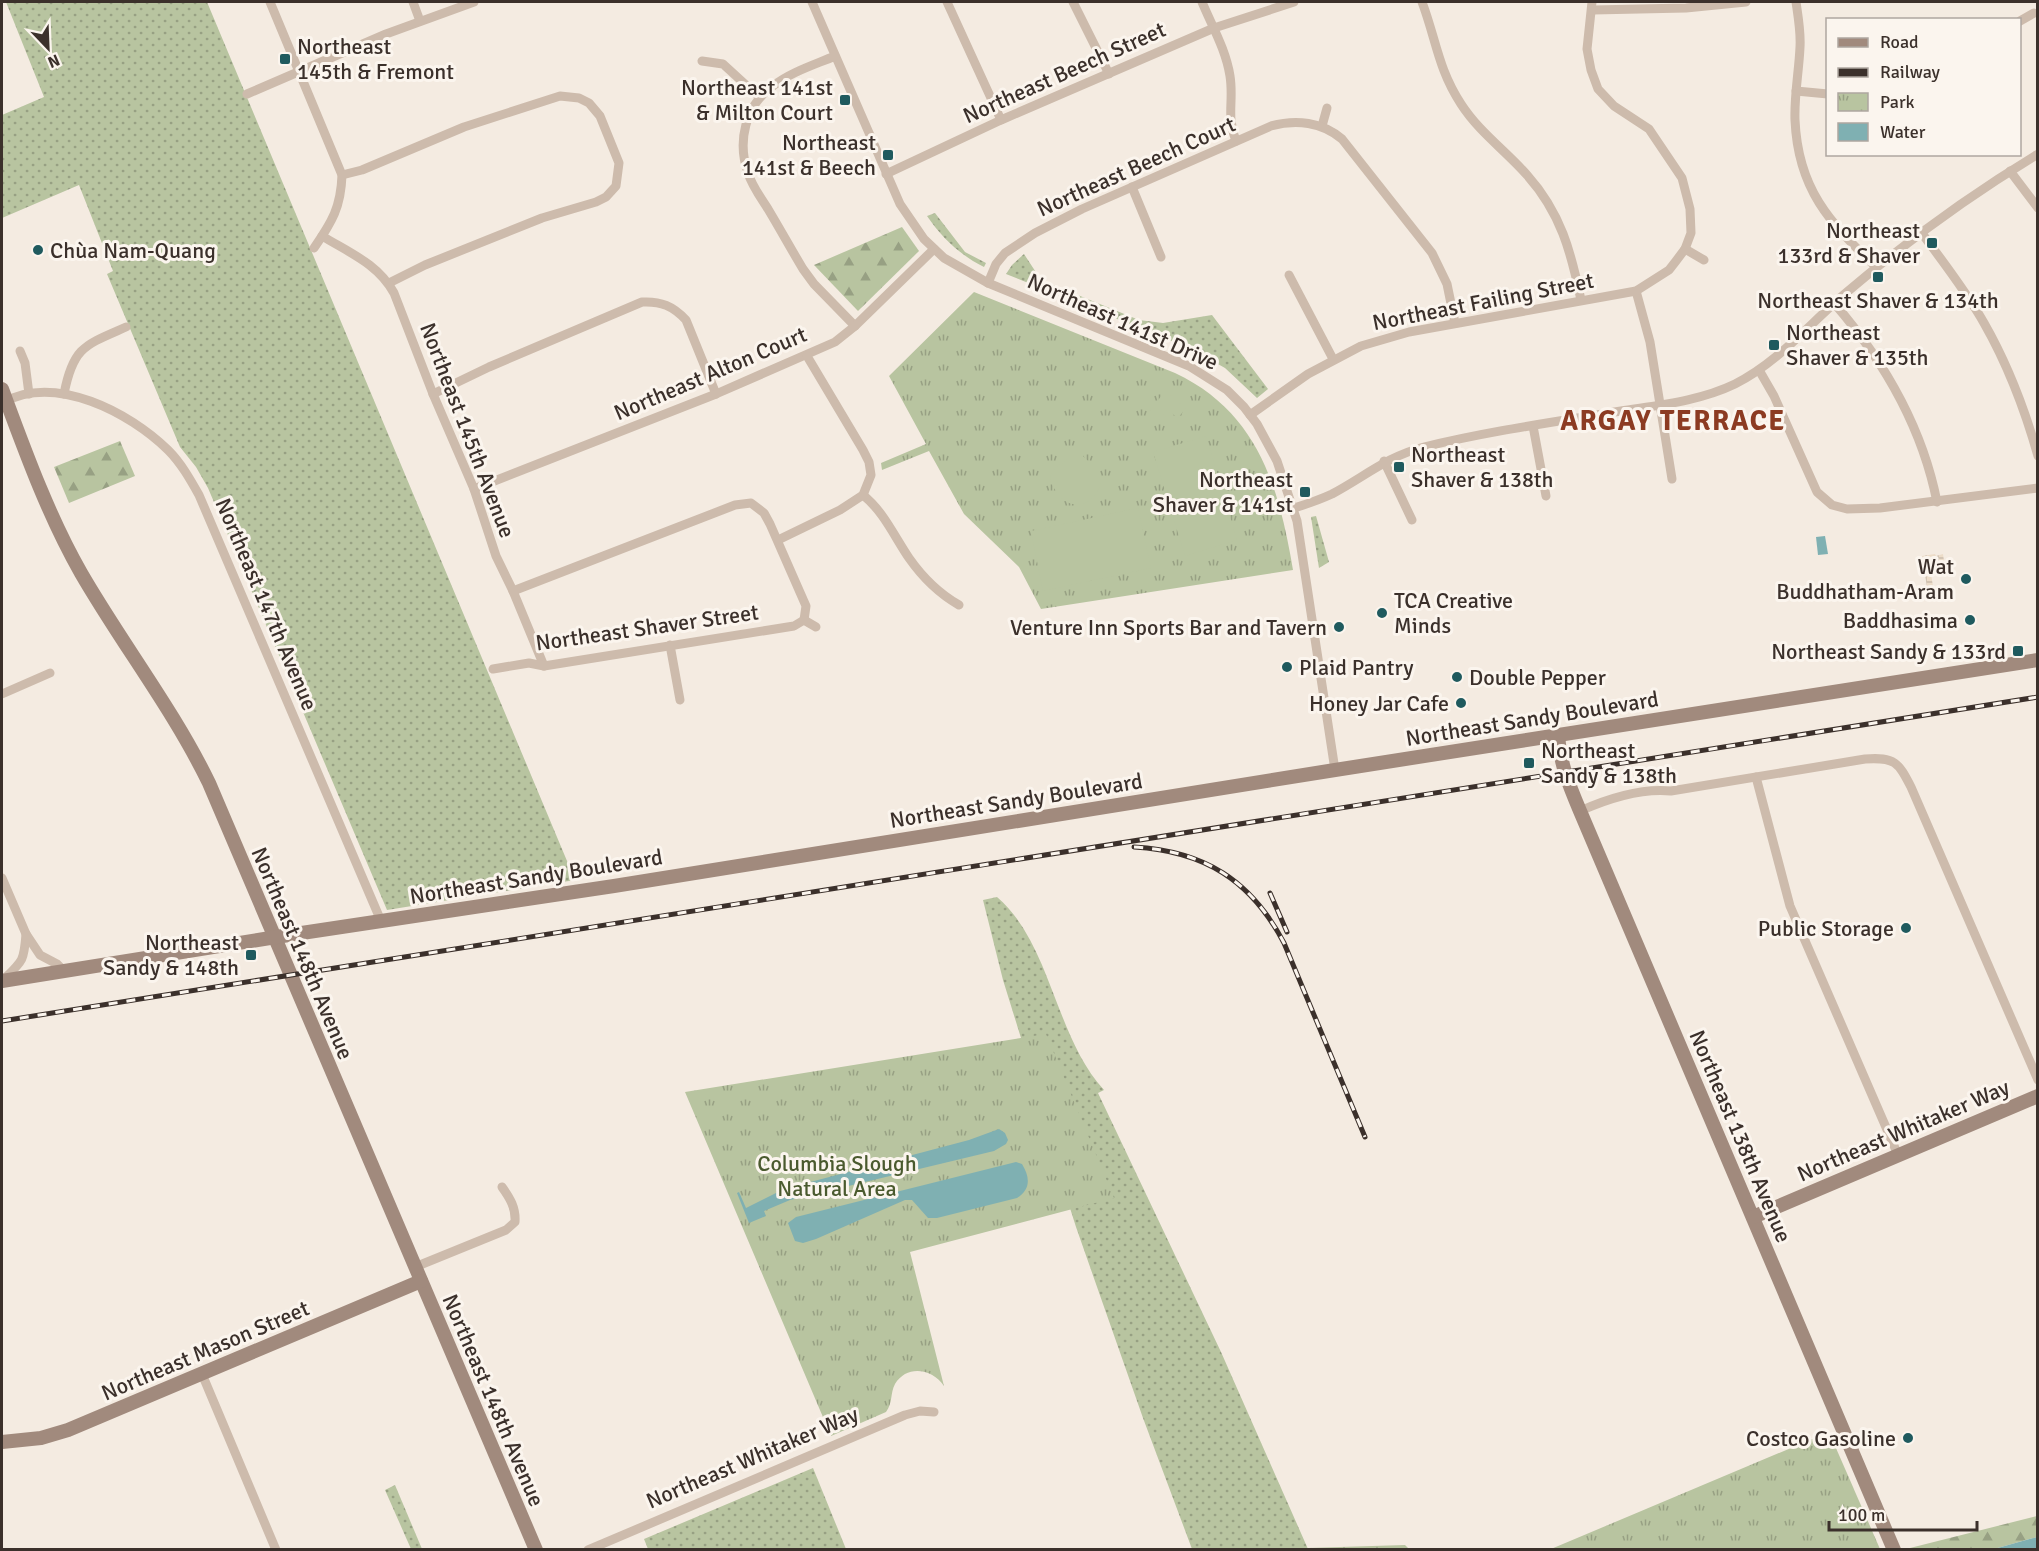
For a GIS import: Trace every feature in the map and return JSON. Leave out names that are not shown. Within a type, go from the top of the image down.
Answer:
[{"type":"main road","name":"Northeast 148th Avenue","points":[[3,398],[70,553],[198,762],[536,1550]]},
{"type":"main road","name":"Northeast Sandy Boulevard","points":[[2,981],[2037,660]]},
{"type":"main road","name":"Northeast 138th Avenue","points":[[1558,736],[1559,756],[1580,811],[1894,1550]]},
{"type":"main road","name":"Northeast Whitaker Way","points":[[1753,1217],[2037,1096]]},
{"type":"main road","name":"Northeast Mason Street","points":[[2,1442],[40,1438],[68,1430],[421,1281]]},
{"type":"street","points":[[270,2],[342,175],[337,211],[314,248]]},
{"type":"street","points":[[413,2],[420,21]]},
{"type":"street","points":[[247,94],[420,21],[474,2]]},
{"type":"street","name":"Northeast 141st Drive","points":[[812,2],[900,204],[911,222],[934,249],[956,266],[988,283],[1189,366],[1227,390],[1250,415],[1277,461],[1294,508],[1335,770]]},
{"type":"street","points":[[947,2],[1001,120]]},
{"type":"street","points":[[1073,2],[1108,74]]},
{"type":"street","points":[[1202,2],[1226,58],[1230,76],[1230,120],[1236,141]]},
{"type":"street","name":"Northeast Beech Street","points":[[886,174],[1001,120],[1214,28],[1294,2]]},
{"type":"street","points":[[1422,2],[1441,66],[1455,95],[1485,133],[1528,176],[1553,212],[1573,258],[1581,300]]},
{"type":"street","points":[[1672,479],[1650,342],[1636,291],[1669,270],[1685,249],[1690,233],[1690,209],[1682,178],[1660,142],[1649,129],[1614,106],[1598,89],[1587,49],[1593,6],[1686,8],[1746,2]]},
{"type":"street","points":[[1796,2],[1800,44],[1795,119],[1801,159],[1812,191],[1830,221],[1876,267]]},
{"type":"street","points":[[2021,20],[2034,13]]},
{"type":"street","points":[[836,56],[791,75],[759,97],[750,111],[742,151],[748,174],[814,284],[855,326]]},
{"type":"street","points":[[702,62],[723,64],[759,97]]},
{"type":"street","points":[[1796,91],[1826,94]]},
{"type":"street","points":[[342,175],[362,170],[464,127],[560,96],[571,96],[589,103],[600,116],[617,157],[619,170],[616,186],[606,197],[531,223],[425,265],[388,283]]},
{"type":"street","points":[[1328,108],[1322,126],[1342,139],[1432,253],[1447,285],[1455,323]]},
{"type":"street","name":"Northeast Beech Court","points":[[988,283],[996,264],[1005,253],[1060,220],[1236,141],[1282,123],[1294,122],[1322,126]]},
{"type":"street","points":[[1294,508],[1334,493],[1384,461],[1401,454],[1445,442],[1715,392],[1759,370],[1779,355],[1876,267],[1921,232],[2037,154]]},
{"type":"street","points":[[2010,171],[2037,208]]},
{"type":"street","points":[[1132,187],[1161,257]]},
{"type":"street","points":[[1921,232],[1969,298],[1999,351],[2016,389],[2037,456]]},
{"type":"street","name":"Northeast 145th Avenue","points":[[322,236],[376,268],[388,283],[474,489],[496,556],[544,666]]},
{"type":"street","name":"Northeast Alton Court","points":[[474,489],[716,394],[807,356],[834,342],[855,326],[934,249]]},
{"type":"street","points":[[1685,249],[1704,260]]},
{"type":"street","points":[[1289,275],[1333,359]]},
{"type":"street","name":"Northeast Failing Street","points":[[1250,415],[1301,378],[1333,359],[1361,346],[1389,337],[1636,291]]},
{"type":"street","points":[[669,305],[671,295]]},
{"type":"street","points":[[433,394],[642,302],[657,301],[669,305],[686,320],[716,394]]},
{"type":"street","points":[[1834,303],[1876,355],[1894,384],[1927,458],[1937,502]]},
{"type":"street","points":[[64,394],[67,375],[78,354],[91,343],[126,327]]},
{"type":"street","points":[[20,351],[25,363],[29,394]]},
{"type":"street","points":[[778,540],[840,510],[863,495],[871,475],[869,462],[807,356]]},
{"type":"street","points":[[1759,370],[1774,396],[1817,492],[1832,505],[1859,509],[1937,502],[2037,488]]},
{"type":"street","name":"Northeast 147th Avenue","points":[[3,398],[18,394],[64,394],[98,405],[141,427],[169,451],[189,477],[199,495],[381,921]]},
{"type":"street","points":[[1533,426],[1546,496]]},
{"type":"street","points":[[1384,461],[1412,520]]},
{"type":"street","points":[[863,495],[891,527],[924,579],[941,595],[959,605]]},
{"type":"street","points":[[513,591],[745,503],[758,507],[764,513],[806,606],[804,620],[816,627]]},
{"type":"street","name":"Northeast Shaver Street","points":[[493,669],[529,663],[544,666],[794,626],[804,620]]},
{"type":"street","points":[[670,645],[680,700]]},
{"type":"street","points":[[2,694],[50,673]]},
{"type":"street","points":[[1580,811],[1629,795],[1660,790],[1671,791],[1865,759],[1889,759],[1898,765],[1911,787],[2037,1080]]},
{"type":"street","points":[[1756,777],[1790,906],[1898,1155]]},
{"type":"street","points":[[2,878],[26,934],[40,955],[57,964],[64,971]]},
{"type":"street","points":[[2,981],[23,959],[26,950],[26,934]]},
{"type":"street","points":[[415,1267],[506,1230],[514,1222],[515,1212],[502,1187]]},
{"type":"street","points":[[202,1374],[276,1550]]},
{"type":"street","name":"Northeast Whitaker Way","points":[[588,1550],[906,1415],[934,1412]]},
{"type":"green space","points":[[6,2],[207,2],[575,880],[387,910],[208,488],[196,467],[180,447],[107,274],[113,271],[79,185],[2,218],[2,115],[44,97]]},
{"type":"green space","points":[[935,213],[965,252],[986,263],[984,267],[959,251],[939,232],[927,216]]},
{"type":"green space","points":[[902,227],[919,251],[858,311],[814,265]]},
{"type":"green space","points":[[1024,254],[1041,280],[1139,320],[1163,323],[1212,315],[1268,389],[1257,398],[1225,368],[1191,349],[1006,274]]},
{"type":"green space","points":[[974,292],[1175,373],[1203,389],[1226,409],[1245,431],[1260,455],[1271,481],[1293,570],[1041,609],[1019,567],[964,514],[929,451],[882,470],[881,463],[926,444],[889,376]]},
{"type":"green space","points":[[1165,391],[1186,408],[1178,418],[1167,410],[1159,420],[1149,412]]},
{"type":"green space","points":[[1206,436],[1237,540],[1185,556],[1153,452]]},
{"type":"green space","points":[[120,441],[135,476],[69,503],[54,467]]},
{"type":"green space","points":[[1072,456],[1083,456],[1101,474],[1100,485],[1096,493],[1084,504],[1068,502],[1060,497],[1050,478],[1060,464]]},
{"type":"green space","points":[[1138,508],[1151,568],[1043,591],[1031,531]]},
{"type":"green space","points":[[1316,516],[1329,562],[1319,568],[1311,517]]},
{"type":"green space","points":[[997,897],[1015,916],[1030,939],[1074,1044],[1104,1090],[1098,1093],[1221,1352],[1308,1549],[1192,1549],[1076,1227],[1029,1079],[1021,1038],[1003,980],[983,900]]},
{"type":"green space","name":"Columbia Slough Natural Area","points":[[1046,1034],[1114,1198],[910,1252],[944,1386],[927,1373],[913,1371],[906,1373],[895,1384],[886,1412],[831,1436],[685,1092]]},
{"type":"green space","points":[[1829,1432],[1880,1549],[1551,1549]]},
{"type":"green space","points":[[813,1468],[846,1549],[648,1549],[644,1539]]},
{"type":"green space","points":[[395,1485],[422,1549],[411,1549],[385,1490]]},
{"type":"green space","points":[[2037,1516],[2037,1537],[1994,1549],[1910,1548]]},
{"type":"green space","points":[[1405,1545],[1409,1549],[1307,1548]]},
{"type":"shaded area","points":[[1935,554],[1936,556],[1943,554],[1944,561],[1929,563],[1933,586],[1927,587],[1922,556]]},
{"type":"water","points":[[1825,536],[1828,554],[1818,555],[1816,537]]},
{"type":"water","points":[[999,1129],[1005,1133],[1008,1140],[1006,1144],[994,1151],[790,1200],[764,1211],[766,1216],[749,1223],[737,1193],[739,1192],[746,1208],[784,1189],[969,1140]]},
{"type":"water","points":[[1016,1162],[1022,1164],[1028,1178],[1025,1191],[1017,1198],[937,1218],[928,1218],[912,1200],[905,1200],[803,1243],[795,1241],[788,1223],[796,1217]]},
{"type":"water","points":[[2037,1537],[2037,1549],[1994,1549]]},
{"type":"railway","points":[[2,1021],[2038,697]]},
{"type":"railway","points":[[1134,847],[1182,855],[1204,863],[1223,873],[1256,902],[1284,943],[1365,1137]]},
{"type":"railway","points":[[1270,893],[1287,932]]},
{"type":"place","name":"Northeast 145th & Fremont","points":[[285,59]]},
{"type":"place","name":"Northeast 141st & Milton Court","points":[[845,100]]},
{"type":"place","name":"Northeast 141st & Beech","points":[[888,155]]},
{"type":"place","name":"Northeast 133rd & Shaver","points":[[1932,243]]},
{"type":"place","name":"Chùa Nam-Quang","points":[[38,250]]},
{"type":"place","name":"Northeast Shaver & 134th","points":[[1878,277]]},
{"type":"place","name":"Northeast Shaver & 135th","points":[[1774,345]]},
{"type":"place","name":"Northeast Shaver & 138th","points":[[1399,467]]},
{"type":"place","name":"Northeast Shaver & 141st","points":[[1305,492]]},
{"type":"place","name":"Wat Buddhatham-Aram","points":[[1966,579]]},
{"type":"place","name":"TCA Creative Minds","points":[[1382,613]]},
{"type":"place","name":"Baddhasima","points":[[1970,620]]},
{"type":"place","name":"Venture Inn Sports Bar and Tavern","points":[[1339,627]]},
{"type":"place","name":"Northeast Sandy & 133rd","points":[[2018,651]]},
{"type":"place","name":"Plaid Pantry","points":[[1287,667]]},
{"type":"place","name":"Double Pepper","points":[[1457,677]]},
{"type":"place","name":"Honey Jar Cafe","points":[[1461,703]]},
{"type":"place","name":"Northeast Sandy & 138th","points":[[1529,763]]},
{"type":"place","name":"Public Storage","points":[[1906,928]]},
{"type":"place","name":"Northeast Sandy & 148th","points":[[251,955]]},
{"type":"place","name":"Costco Gasoline","points":[[1908,1438]]},
{"type":"district","name":"ARGAY TERRACE","points":[[1673,420]]}]
